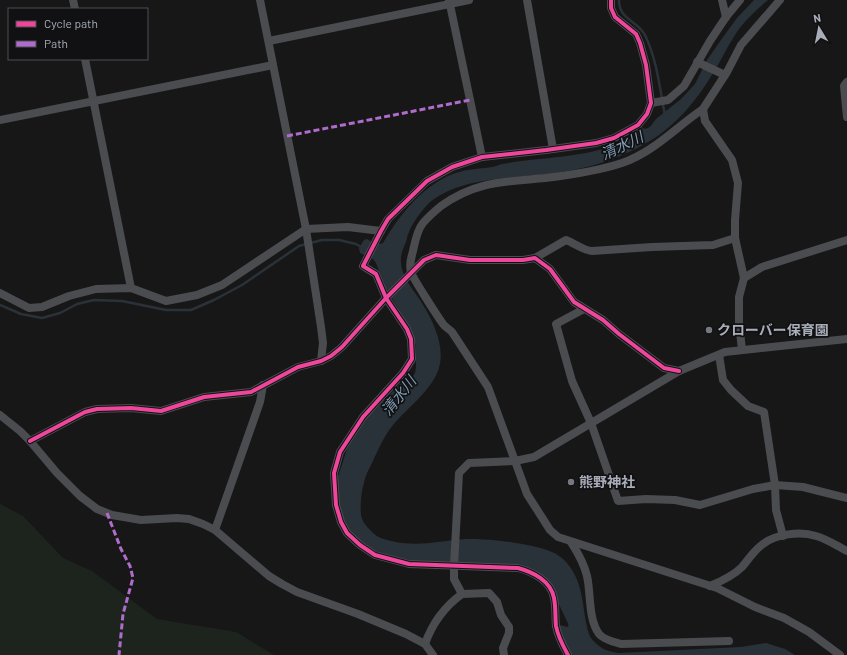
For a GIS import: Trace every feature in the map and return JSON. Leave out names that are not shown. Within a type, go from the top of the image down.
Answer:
[{"type":"street","points":[[260,0],[310,252],[323,343],[321,361]]},
{"type":"street","points":[[269,41],[450,2],[469,0]]},
{"type":"street","points":[[527,0],[553,149]]},
{"type":"street","points":[[568,655],[559,639],[556,626],[554,596],[545,581],[529,571],[518,568],[409,564],[375,555],[360,545],[347,533],[341,522],[336,505],[334,474],[340,452],[363,417],[403,374],[412,359],[411,339],[407,329],[386,298],[376,274],[363,266],[388,219],[427,181],[452,166],[482,157],[596,143],[614,138],[638,125],[647,114],[651,103],[646,65],[640,43],[636,34],[615,17],[611,8],[611,0]]},
{"type":"street","points":[[722,0],[726,17]]},
{"type":"street","points":[[651,103],[668,100],[684,86],[726,17],[740,0]]},
{"type":"street","points":[[780,0],[742,46],[703,109],[664,140],[623,163],[580,173],[545,178],[510,180],[483,185],[452,199],[422,223],[416,238],[411,259],[411,273],[443,325],[452,332],[488,387],[527,494],[550,530],[558,537],[570,542],[710,586],[755,607],[784,618],[809,632],[840,655]]},
{"type":"street","points":[[450,2],[482,157]]},
{"type":"street","points":[[85,60],[131,288]]},
{"type":"street","points":[[698,62],[725,75]]},
{"type":"street","points":[[0,120],[273,65]]},
{"type":"street","points":[[847,82],[844,86],[847,117]]},
{"type":"street","points":[[703,109],[705,122],[732,160],[738,183],[735,238],[744,278],[739,297],[739,322],[742,350]]},
{"type":"street","points":[[0,293],[29,308],[42,307],[69,296],[96,289],[131,288],[166,301],[197,295],[222,285],[306,232],[348,227],[381,231]]},
{"type":"street","points":[[30,441],[85,412],[97,409],[131,408],[161,411],[204,397],[251,392],[298,367],[321,361],[332,356],[424,260],[436,255],[470,260],[523,260],[535,258],[566,240],[576,244],[586,251],[592,251],[713,245],[735,238]]},
{"type":"street","points":[[744,278],[762,267],[847,240]]},
{"type":"street","points":[[535,258],[550,269],[574,302],[603,320],[664,368],[679,371]]},
{"type":"street","points":[[584,309],[556,324],[572,381],[591,423],[618,501],[646,499],[675,500],[700,505],[753,489],[775,485],[803,487],[847,498]]},
{"type":"street","points":[[462,594],[454,579],[458,473],[469,463],[514,461],[534,457],[679,371],[725,352],[847,339]]},
{"type":"street","points":[[719,355],[723,380],[748,406],[764,412],[775,485],[776,510],[783,536]]},
{"type":"street","points":[[215,530],[260,402],[263,385]]},
{"type":"street","points":[[0,415],[30,441],[57,473],[80,496],[97,509],[112,514],[141,520],[177,518],[189,519],[203,524],[215,530],[269,576],[282,584],[406,634],[424,644],[433,655]]},
{"type":"street","points":[[710,586],[730,576],[763,544],[774,538],[799,535],[814,536],[824,539],[847,551]]},
{"type":"street","points":[[570,542],[580,556],[587,575],[593,622],[599,634],[607,640],[621,644],[729,640]]},
{"type":"street","points":[[424,644],[430,629],[451,602],[462,594],[489,593],[497,602],[501,615],[509,627],[509,633],[503,648],[504,655]]},
{"type":"shaded area","points":[[0,504],[23,516],[63,558],[92,571],[157,619],[236,632],[274,655],[0,655]]},
{"type":"water","points":[[754,0],[768,0],[750,16],[738,30],[706,84],[683,114],[654,139],[623,155],[582,168],[490,180],[455,188],[440,195],[424,208],[408,234],[402,252],[401,263],[404,274],[432,320],[438,337],[441,354],[440,363],[438,371],[429,386],[393,425],[387,434],[366,475],[361,494],[361,515],[367,527],[379,537],[408,544],[467,539],[486,539],[534,546],[561,557],[572,570],[579,586],[587,629],[590,637],[596,644],[610,651],[619,653],[741,647],[766,643],[785,649],[795,655],[571,655],[568,651],[559,625],[568,627],[570,602],[563,586],[556,579],[545,573],[543,577],[529,569],[419,562],[385,555],[368,547],[356,538],[347,527],[340,513],[337,480],[347,449],[367,418],[400,384],[410,381],[415,373],[416,367],[416,345],[402,315],[386,288],[376,263],[373,259],[360,253],[359,248],[364,240],[367,239],[377,244],[383,243],[396,223],[419,196],[448,176],[465,171],[519,161],[585,153],[617,144],[633,137],[633,133],[641,127],[645,129],[650,127],[656,119],[681,99],[695,84],[707,60],[721,40],[737,18]]},
{"type":"waterway","points":[[619,0],[622,12],[642,30],[649,45],[658,75],[665,116]]},
{"type":"waterway","points":[[0,305],[21,314],[42,318],[60,313],[77,304],[94,300],[122,301],[166,310],[191,310],[242,285],[299,246],[322,240],[339,240],[356,244],[363,248]]},
{"type":"waterway","name":"清水川","points":[[540,565],[557,586],[593,655]]},
{"type":"marked path","points":[[287,136],[470,100]]},
{"type":"marked path","points":[[107,513],[121,549],[130,566],[133,578],[123,614],[119,655]]},
{"type":"cycle path","points":[[568,655],[557,630],[555,602],[552,592],[540,578],[530,572],[518,568],[409,564],[375,555],[360,545],[347,533],[341,522],[336,505],[334,473],[340,452],[363,417],[403,373],[412,359],[411,339],[407,329],[386,298],[376,274],[363,266],[388,219],[427,181],[452,167],[482,157],[596,143],[614,138],[638,125],[647,114],[651,103],[646,65],[640,43],[636,34],[615,17],[611,8],[611,0]]},
{"type":"cycle path","points":[[30,441],[85,412],[97,409],[131,408],[161,411],[204,397],[251,392],[298,367],[321,361],[331,356],[342,347],[386,298],[424,260],[436,255],[470,260],[523,260],[535,258],[550,269],[574,302],[603,320],[664,368],[679,371]]},
{"type":"place","name":"クローバー保育園","points":[[709,330]]},
{"type":"place","name":"熊野神社","points":[[571,482]]}]
